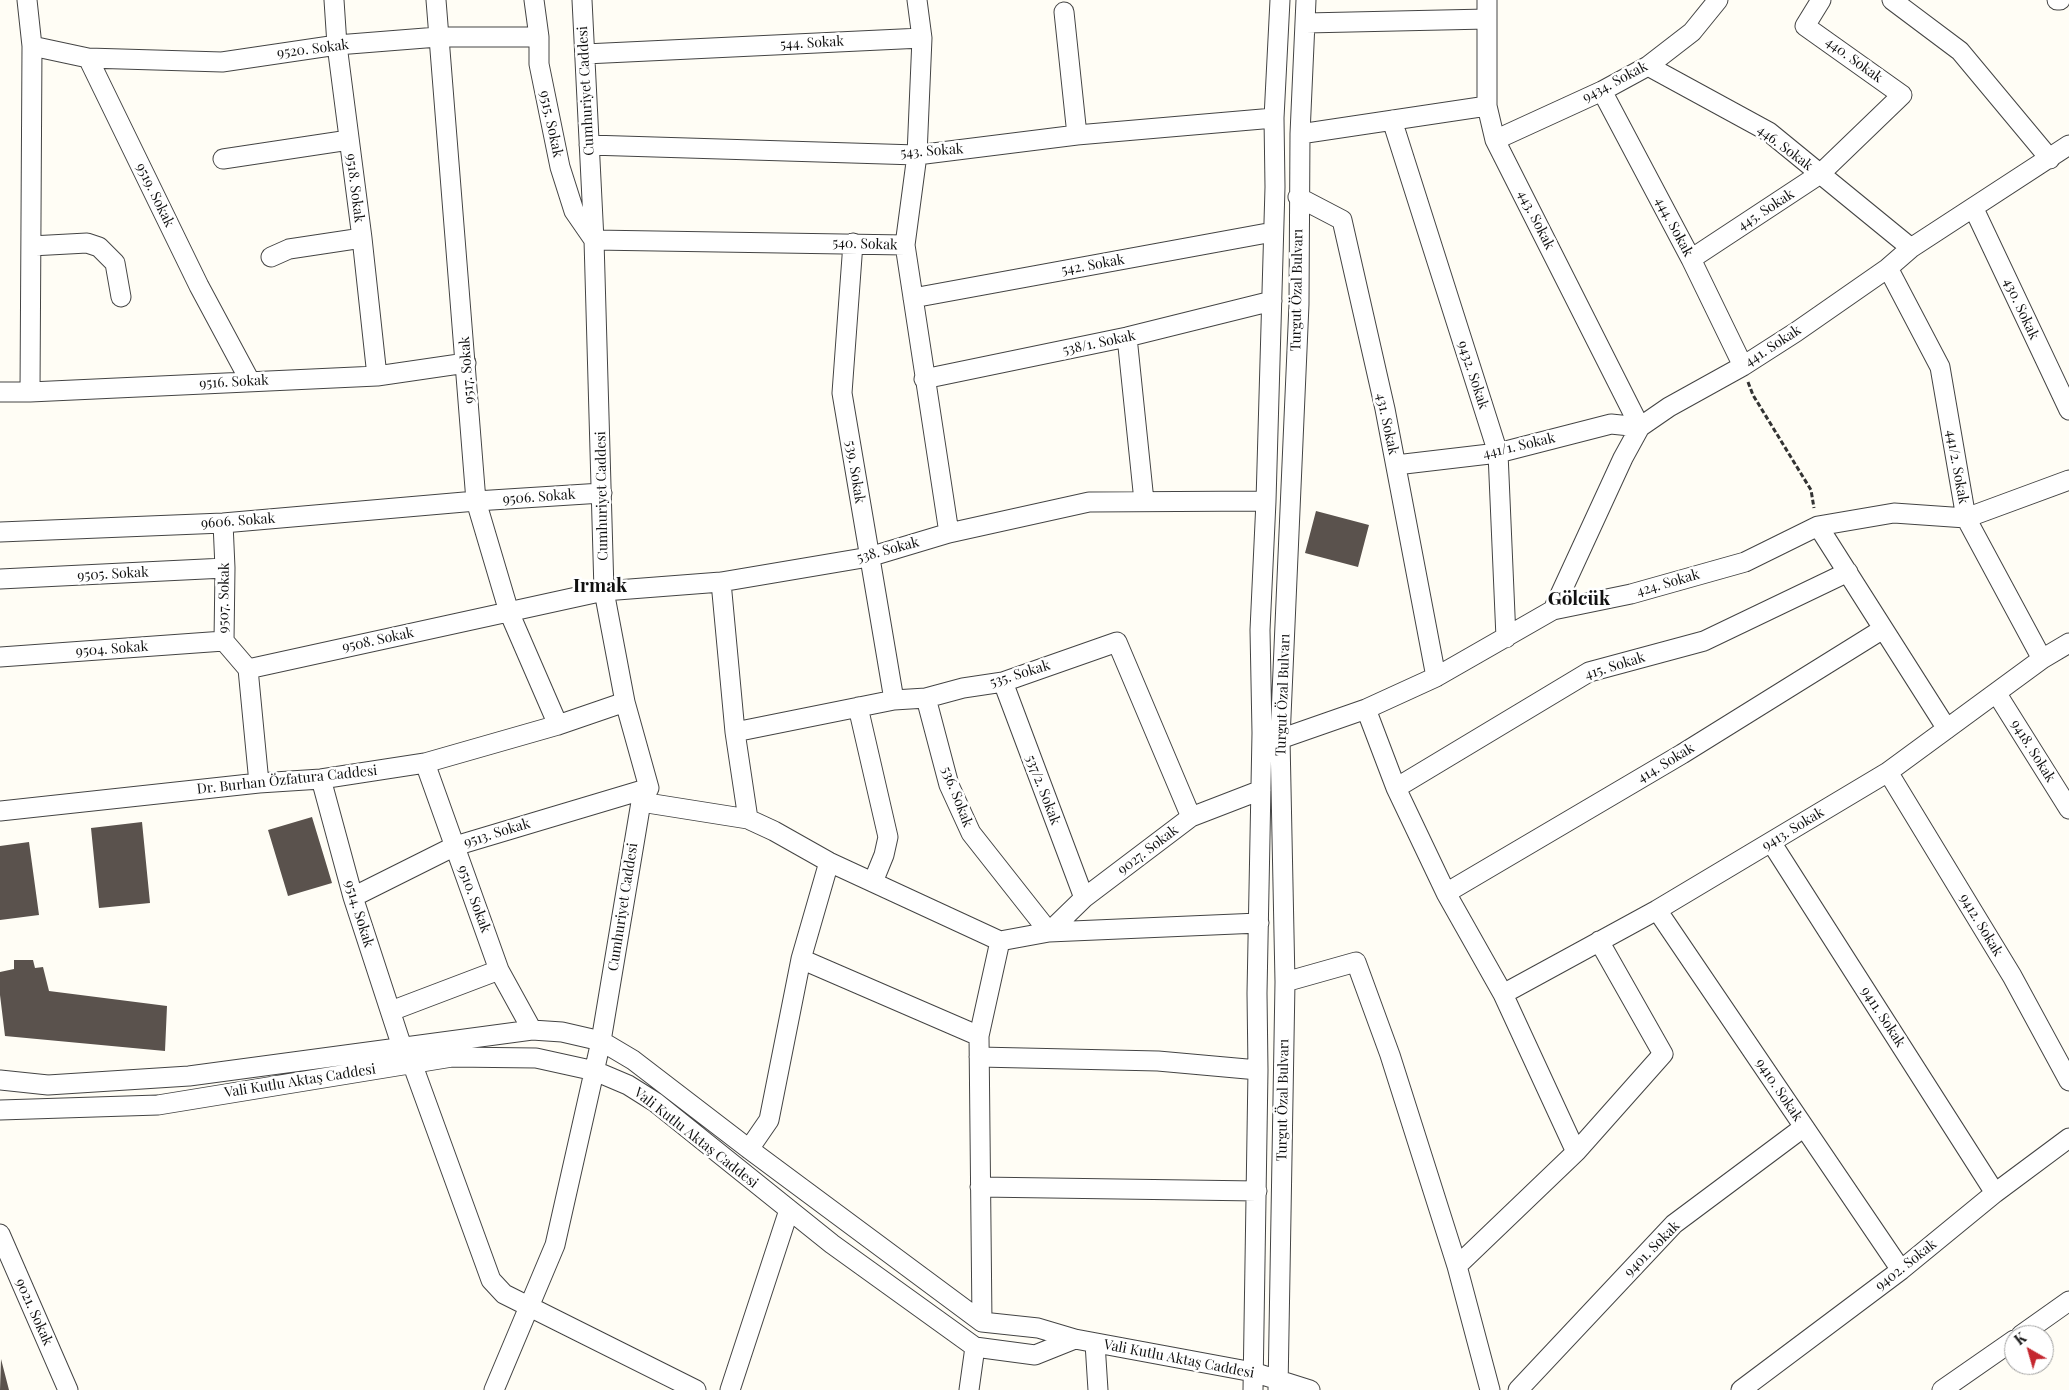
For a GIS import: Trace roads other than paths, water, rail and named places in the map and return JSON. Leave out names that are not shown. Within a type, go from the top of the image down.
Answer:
[{"type":"street","points":[[27,0],[32,46],[30,392]]},
{"type":"street","name":"9518. Sokak","points":[[334,0],[337,45],[362,238],[377,376]]},
{"type":"street","name":"9517. Sokak","points":[[436,0],[476,502],[509,612],[558,726]]},
{"type":"street","name":"9515. Sokak","points":[[534,0],[539,37],[539,64],[560,167],[574,211],[594,240]]},
{"type":"street","name":"Cumhuriyet Caddesi","points":[[494,1390],[555,1245],[602,1041],[645,795],[604,591],[594,240],[582,0]]},
{"type":"street","points":[[905,245],[916,155],[922,38],[917,0]]},
{"type":"street","name":"Turgut Özal Bulvarı","points":[[1253,1381],[1261,790],[1260,630],[1272,301],[1274,118],[1280,0]]},
{"type":"street","name":"Turgut Özal Bulvarı","points":[[1278,1385],[1285,982],[1280,739],[1299,304],[1298,197],[1306,0]]},
{"type":"street","name":"443. Sokak","points":[[1487,0],[1487,106],[1495,140],[1640,427]]},
{"type":"street","name":"9434. Sokak","points":[[1495,140],[1602,90],[1648,66],[1692,32],[1718,0]]},
{"type":"street","name":"440. Sokak","points":[[1820,0],[1805,26],[1902,95]]},
{"type":"street","points":[[1892,0],[1960,51],[2050,159]]},
{"type":"street","points":[[1064,12],[1077,136]]},
{"type":"street","points":[[1306,23],[1487,19]]},
{"type":"street","name":"9520. Sokak","points":[[88,58],[222,62],[337,45],[438,38],[539,37]]},
{"type":"street","name":"544. Sokak","points":[[585,54],[922,38]]},
{"type":"street","points":[[32,46],[88,58]]},
{"type":"street","name":"9519. Sokak","points":[[88,58],[199,286],[250,382]]},
{"type":"street","name":"446. Sokak","points":[[1648,66],[1769,132],[1911,248]]},
{"type":"street","name":"444. Sokak","points":[[1602,90],[1691,259],[1743,366]]},
{"type":"street","name":"445. Sokak","points":[[1691,259],[1820,174],[1902,95]]},
{"type":"street","points":[[1300,134],[1487,106]]},
{"type":"street","name":"543. Sokak","points":[[589,145],[916,155],[1077,136],[1274,118]]},
{"type":"street","name":"9432. Sokak","points":[[1392,120],[1498,453],[1506,638]]},
{"type":"street","points":[[223,159],[349,140]]},
{"type":"street","name":"441. Sokak","points":[[1553,610],[1623,458],[1640,427],[1669,407],[1743,366],[1796,332],[1888,268],[1911,248],[1974,209],[2069,145]]},
{"type":"street","name":"431. Sokak","points":[[1298,197],[1342,220],[1396,465],[1436,677]]},
{"type":"street","name":"430. Sokak","points":[[1974,209],[2069,410]]},
{"type":"street","name":"542. Sokak","points":[[913,298],[1273,232]]},
{"type":"street","points":[[271,257],[289,249],[362,238]]},
{"type":"street","name":"540. Sokak","points":[[594,240],[905,245],[949,533]]},
{"type":"street","points":[[31,246],[87,243],[99,247],[115,263],[121,297]]},
{"type":"street","name":"539. Sokak","points":[[852,243],[842,394],[894,700]]},
{"type":"street","name":"441/2. Sokak","points":[[1888,268],[1940,366],[1966,518],[2042,659]]},
{"type":"street","name":"538/1. Sokak","points":[[924,379],[1127,337],[1272,301]]},
{"type":"street","points":[[1127,337],[1144,501]]},
{"type":"street","name":"9516. Sokak","points":[[0,392],[377,376],[466,363]]},
{"type":"street","name":"441/1. Sokak","points":[[1396,465],[1498,453],[1611,424],[1640,427]]},
{"type":"street","name":"424. Sokak","points":[[1280,739],[1366,709],[1436,677],[1553,610],[1631,594],[1745,562],[1818,526],[1894,513],[1966,518],[2069,480]]},
{"type":"street","name":"9506. Sokak","points":[[476,502],[602,493]]},
{"type":"street","name":"538. Sokak","points":[[509,612],[604,591],[721,582],[869,557],[949,533],[1089,502],[1266,501]]},
{"type":"street","name":"9606. Sokak","points":[[0,532],[222,523],[476,502]]},
{"type":"street","name":"9507. Sokak","points":[[222,523],[225,568],[224,641],[248,669]]},
{"type":"street","points":[[1818,526],[1947,729]]},
{"type":"street","name":"9505. Sokak","points":[[0,579],[225,568]]},
{"type":"street","name":"415. Sokak","points":[[1396,788],[1588,672],[1704,640],[1848,572]]},
{"type":"street","points":[[721,582],[735,732],[748,819]]},
{"type":"street","name":"9508. Sokak","points":[[248,669],[509,612]]},
{"type":"street","name":"414. Sokak","points":[[1446,893],[1682,754],[1882,629]]},
{"type":"street","name":"9504. Sokak","points":[[0,657],[224,641]]},
{"type":"street","name":"535. Sokak","points":[[735,732],[894,700],[926,698],[963,688],[1002,682],[1118,642],[1191,817]]},
{"type":"street","name":"9413. Sokak","points":[[1503,994],[1657,910],[1888,772],[1997,694],[2042,659],[2069,644]]},
{"type":"street","points":[[248,669],[259,783]]},
{"type":"street","name":"537/2. Sokak","points":[[1002,682],[1084,898]]},
{"type":"street","name":"9418. Sokak","points":[[1997,694],[2069,809]]},
{"type":"street","name":"536. Sokak","points":[[926,698],[949,785],[971,833],[1049,932]]},
{"type":"street","name":"Dr. Burhan Özfatura Caddesi","points":[[0,811],[259,783],[321,779],[425,763],[558,726],[625,702]]},
{"type":"street","points":[[858,707],[888,837],[884,855],[873,882]]},
{"type":"street","points":[[1366,709],[1396,788],[1446,893],[1503,994],[1576,1152]]},
{"type":"street","name":"9510. Sokak","points":[[425,763],[499,970],[532,1030]]},
{"type":"street","name":"9412. Sokak","points":[[1888,772],[2012,976],[2069,1081]]},
{"type":"street","name":"9514. Sokak","points":[[321,779],[353,897],[402,1047]]},
{"type":"street","name":"9027. Sokak","points":[[1049,932],[1084,898],[1191,817],[1261,790]]},
{"type":"street","points":[[645,795],[748,819],[774,830],[829,862],[1000,941],[1049,932],[1259,923]]},
{"type":"street","name":"9513. Sokak","points":[[353,897],[455,846],[645,795]]},
{"type":"street","name":"9411. Sokak","points":[[1771,842],[1995,1193]]},
{"type":"street","points":[[749,1149],[769,1120],[801,959],[829,862]]},
{"type":"street","name":"9410. Sokak","points":[[1657,910],[1901,1270]]},
{"type":"street","points":[[982,1322],[979,1036],[1000,941]]},
{"type":"street","points":[[1457,1266],[1576,1152],[1663,1054],[1599,941]]},
{"type":"street","points":[[801,959],[979,1036]]},
{"type":"street","points":[[1285,982],[1356,962],[1390,1055],[1457,1266],[1490,1390]]},
{"type":"street","points":[[391,1011],[499,970]]},
{"type":"street","name":"Vali Kutlu Aktaş Caddesi","points":[[0,1080],[48,1085],[189,1076],[532,1030],[562,1032],[602,1041],[633,1060],[749,1149],[982,1322],[1038,1328],[1075,1339],[1253,1381],[1310,1390]]},
{"type":"street","name":"Vali Kutlu Aktaş Caddesi","points":[[0,1110],[158,1105],[452,1057],[536,1058],[594,1071],[628,1085],[655,1102],[832,1244],[975,1347],[1035,1355],[1075,1339]]},
{"type":"street","points":[[979,1057],[1158,1061],[1258,1070]]},
{"type":"street","points":[[412,1063],[491,1280],[504,1294],[696,1390]]},
{"type":"street","name":"9401. Sokak","points":[[1518,1390],[1674,1224],[1804,1127]]},
{"type":"street","name":"9402. Sokak","points":[[1741,1390],[1901,1270],[1995,1193],[2069,1138]]},
{"type":"street","points":[[980,1187],[1257,1191]]},
{"type":"street","points":[[730,1390],[789,1210]]},
{"type":"street","name":"9021. Sokak","points":[[0,1234],[68,1390]]},
{"type":"street","points":[[2035,1325],[2069,1301]]},
{"type":"street","points":[[1095,1343],[1098,1390]]},
{"type":"street","points":[[969,1390],[975,1347]]},
{"type":"street","points":[[1952,1387],[2004,1348]]},
{"type":"district","name":"Irmak","points":[[600,586]]},
{"type":"district","name":"Gölcük","points":[[1579,599]]}]
